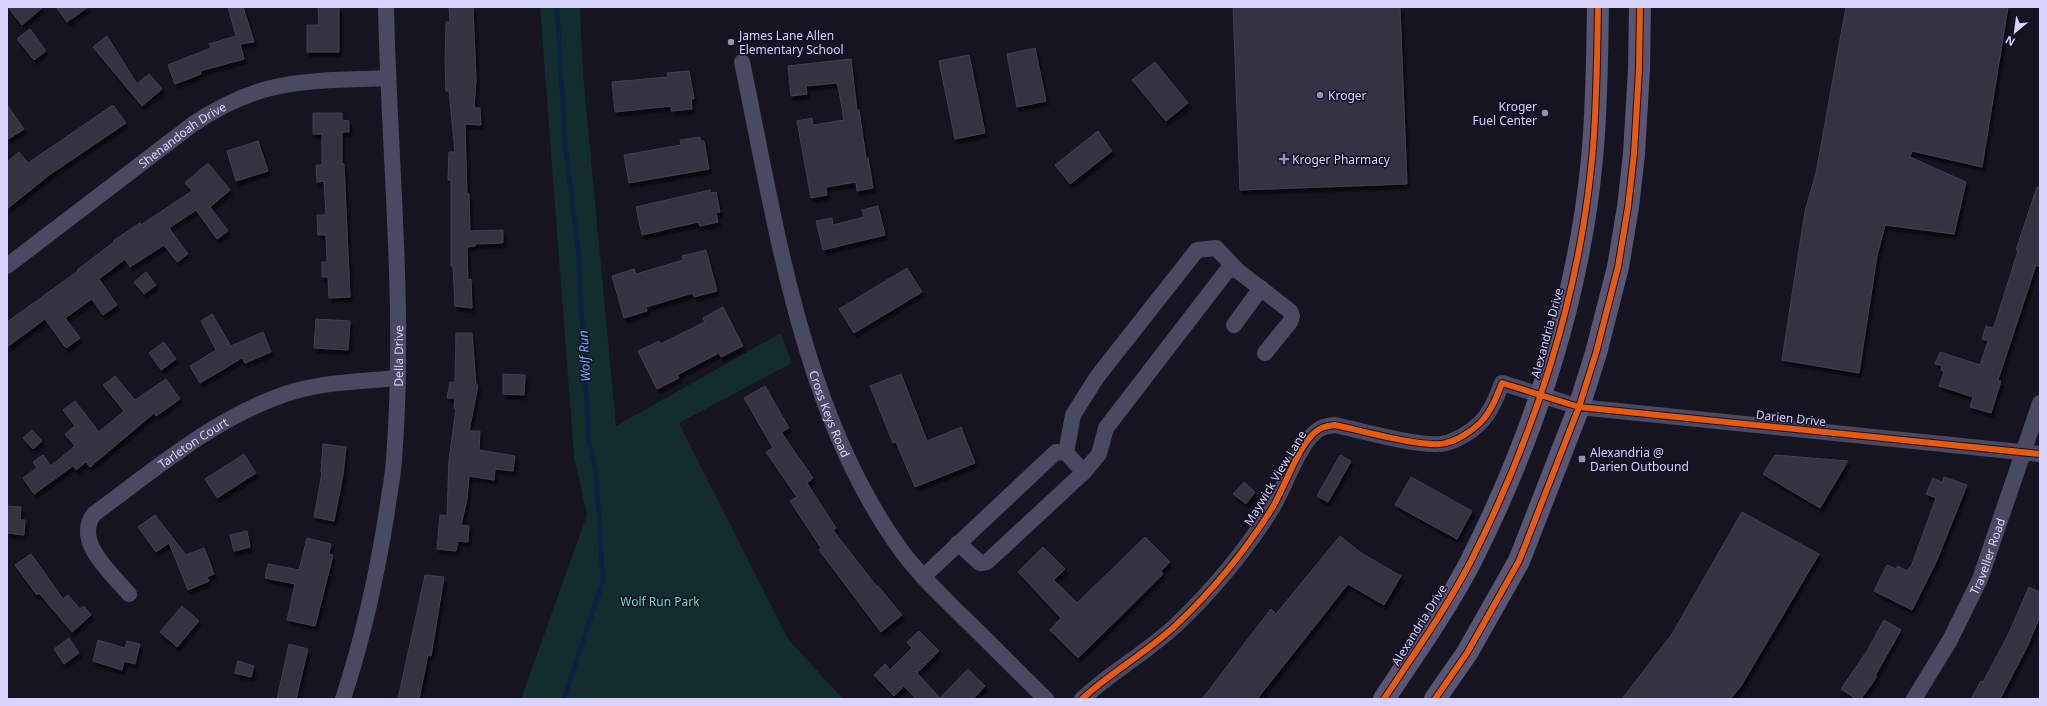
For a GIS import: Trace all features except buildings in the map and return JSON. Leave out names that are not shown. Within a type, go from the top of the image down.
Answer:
[{"type":"main road","name":"Alexandria Drive","points":[[1384,699],[1442,612],[1470,562],[1498,504],[1541,396],[1575,268],[1585,213],[1593,138],[1598,7]]},
{"type":"main road","points":[[1435,699],[1467,653],[1519,561],[1579,407],[1606,319],[1618,267],[1628,207],[1634,154],[1639,69],[1640,7]]},
{"type":"street","name":"Della Drive","points":[[343,699],[354,664],[373,588],[384,529],[394,460],[397,378],[394,192],[386,7]]},
{"type":"street","name":"Cross Keys Road","points":[[742,62],[777,240],[799,319],[834,425],[855,472],[880,517],[902,551],[923,576],[1046,699]]},
{"type":"street","name":"Shenandoah Drive","points":[[7,266],[193,124],[215,109],[240,98],[272,88],[306,83],[388,78]]},
{"type":"street","points":[[1066,453],[1074,415],[1097,377],[1197,250],[1216,248],[1238,271],[1290,311],[1292,316],[1265,353]]},
{"type":"street","points":[[958,543],[980,563],[987,562],[1084,472],[1099,454],[1106,428],[1183,327],[1226,272],[1232,269],[1238,271]]},
{"type":"street","points":[[1234,325],[1261,288]]},
{"type":"street","name":"Tarleton Court","points":[[129,594],[93,550],[87,527],[89,520],[94,514],[171,457],[221,424],[279,396],[317,386],[397,378]]},
{"type":"street","name":"Maywick View Lane","points":[[1082,699],[1174,626],[1231,567],[1272,510],[1307,441],[1318,429],[1335,425],[1416,443],[1446,444],[1466,434],[1479,424],[1492,407],[1502,383],[1541,396]]},
{"type":"street","name":"Darien Drive","points":[[1541,396],[1579,407],[2040,454]]},
{"type":"street","name":"Traveller Road","points":[[1914,699],[1950,640],[1980,579],[2040,403]]},
{"type":"street","points":[[923,576],[1056,452],[1066,453],[1084,472]]},
{"type":"green space","name":"Wolf Run Park","points":[[540,7],[580,7],[583,74],[616,426],[781,333],[792,363],[679,423],[788,639],[843,699],[521,699],[587,515],[574,456]]},
{"type":"waterway","name":"Wolf Run","points":[[557,7],[565,143],[578,249],[589,442],[596,470],[603,581],[564,699]]},
{"type":"cycle path","points":[[1384,699],[1440,614],[1471,561],[1494,514],[1515,465],[1534,416],[1550,365],[1565,314],[1586,211],[1595,121],[1598,7]]},
{"type":"cycle path","points":[[1435,699],[1467,653],[1519,561],[1579,407],[1596,353],[1618,267],[1628,207],[1634,154],[1639,69],[1640,7]]},
{"type":"cycle path","points":[[1082,699],[1093,689],[1164,636],[1214,586],[1250,541],[1271,510],[1304,445],[1311,436],[1326,426],[1335,425],[1408,441],[1436,444],[1446,443],[1464,435],[1484,419],[1496,398],[1502,383],[1579,407],[2040,454]]},
{"type":"place","name":"James Lane Allen Elementary School","points":[[731,42]]},
{"type":"place","name":"Kroger","points":[[1320,95]]},
{"type":"place","name":"Kroger Fuel Center","points":[[1545,113]]},
{"type":"place","name":"Kroger Pharmacy","points":[[1284,159]]},
{"type":"place","name":"Alexandria @ Darien Outbound","points":[[1582,459]]}]
